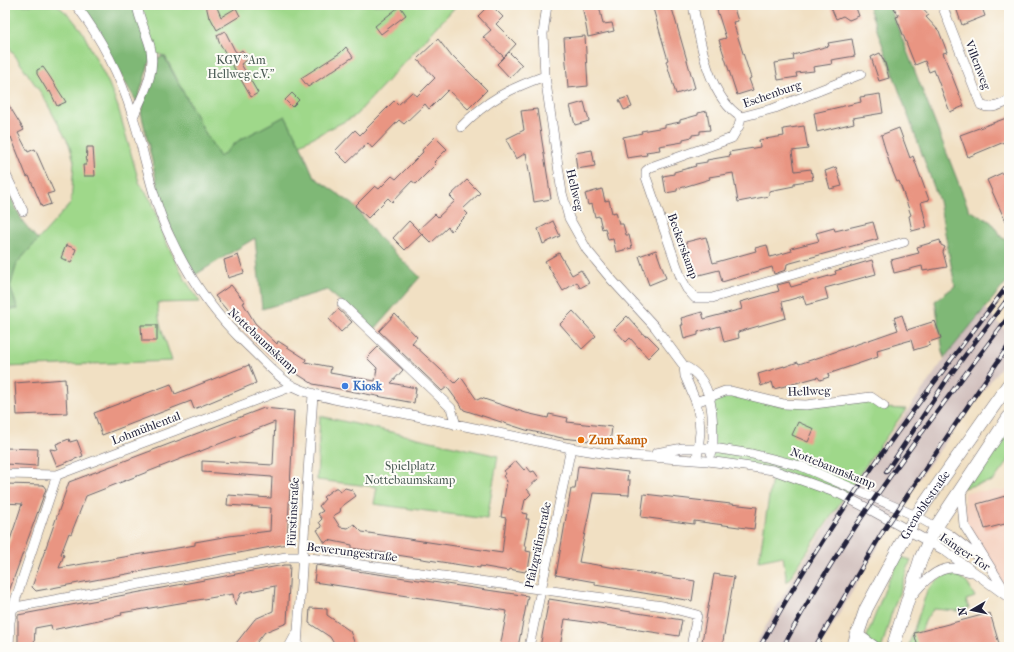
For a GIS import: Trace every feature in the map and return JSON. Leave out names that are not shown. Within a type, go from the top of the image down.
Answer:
[{"type":"main road","name":"Grenoblestraße","points":[[873,647],[855,641],[866,609],[916,516],[1009,384]]},
{"type":"main road","name":"Grenoblestraße","points":[[893,647],[921,558],[928,542],[960,488],[1009,418]]},
{"type":"street","name":"Nottebaumskamp","points":[[76,5],[88,21],[111,60],[133,117],[147,169],[170,239],[202,295],[230,329],[293,386],[313,394],[571,448],[608,454],[708,460],[773,470],[840,494],[928,542]]},
{"type":"street","points":[[133,117],[146,89],[152,60],[150,46],[137,5]]},
{"type":"street","name":"Hellweg","points":[[547,5],[543,34],[545,76],[562,193],[569,218],[587,250],[611,279],[655,327],[684,366],[686,376],[696,402],[700,432],[697,459]]},
{"type":"street","name":"Eschenburg","points":[[693,5],[702,46],[720,96],[731,111],[741,117],[774,108],[861,74]]},
{"type":"street","name":"Villenweg","points":[[942,5],[981,105],[988,108],[1009,101]]},
{"type":"street","points":[[462,126],[476,112],[498,96],[520,85],[545,76]]},
{"type":"street","name":"Beckerskamp","points":[[741,117],[739,126],[732,138],[651,167],[646,171],[646,177],[681,278],[687,289],[695,298],[712,298],[904,242]]},
{"type":"street","points":[[5,173],[24,211]]},
{"type":"street","points":[[342,304],[451,408],[456,425]]},
{"type":"street","name":"Hellweg","points":[[684,366],[694,370],[710,396],[713,415],[713,448],[708,460]]},
{"type":"street","name":"Lohmühlental","points":[[5,474],[56,475],[293,386]]},
{"type":"street","name":"Hellweg","points":[[696,402],[720,392],[731,391],[784,404],[806,405],[871,397],[884,406]]},
{"type":"street","name":"Fürstinstraße","points":[[297,647],[313,394]]},
{"type":"street","name":"Pfalzgräfinstraße","points":[[529,647],[571,448]]},
{"type":"street","name":"Nottebaumskamp","points":[[644,455],[683,448],[713,448],[752,454],[801,466],[916,516],[936,527]]},
{"type":"street","points":[[8,647],[10,622],[9,608],[56,475]]},
{"type":"street","name":"Isinger Tor","points":[[960,488],[964,525],[987,564],[999,579],[1008,598]]},
{"type":"street","name":"Isinger Tor","points":[[936,527],[950,535],[987,564]]},
{"type":"street","name":"Isinger Tor","points":[[928,542],[944,550],[1008,598]]},
{"type":"street","name":"Bewerungestraße","points":[[9,608],[286,557],[303,557],[663,606],[697,615],[691,647]]},
{"type":"street","name":"Grenoblestraße","points":[[907,602],[920,585],[936,572],[952,568],[975,572]]},
{"type":"street","name":"Fürstinstraße","points":[[289,647],[298,631]]},
{"type":"shaded area","points":[[983,305],[1009,335],[1009,356],[914,485],[820,647],[754,647],[796,573],[838,508]]},
{"type":"shaded area","points":[[1009,490],[1009,594],[966,525],[964,492]]},
{"type":"green space","points":[[5,5],[57,5],[70,16],[82,31],[109,84],[118,107],[139,182],[152,202],[165,240],[186,281],[200,302],[157,303],[160,324],[172,361],[5,367],[5,309],[18,309],[10,287],[17,263],[71,203],[74,161],[69,144],[43,96],[5,41]]},
{"type":"green space","points":[[78,5],[137,5],[151,57],[137,102]]},
{"type":"green space","name":"KGV \"Am Hellweg e.V.\"","points":[[137,5],[457,5],[355,116],[300,144],[285,116],[238,141],[220,157],[203,129],[165,56],[152,53]]},
{"type":"green space","points":[[868,5],[889,5],[969,210],[991,222],[1002,238],[1009,240],[1009,279],[944,358],[935,301],[955,286],[939,201]]},
{"type":"green space","points":[[164,56],[203,129],[220,157],[238,141],[285,116],[300,144],[314,177],[354,205],[378,237],[420,277],[374,330],[327,290],[262,309],[255,238],[195,275],[174,238],[161,201],[141,112],[150,79],[152,60]]},
{"type":"green space","points":[[5,186],[23,222],[38,240],[17,263],[10,287],[18,309],[5,309]]},
{"type":"green space","points":[[720,393],[785,406],[870,398],[882,408],[906,409],[852,485],[846,496],[803,477],[710,460],[711,397]]},
{"type":"green space","name":"Spielplatz Nottebaumskamp","points":[[320,416],[498,456],[487,519],[374,504],[377,487],[317,480]]},
{"type":"green space","points":[[1009,419],[1009,460],[993,481],[962,488]]},
{"type":"green space","points":[[773,471],[844,497],[787,582],[783,556],[759,561]]},
{"type":"green space","points":[[901,557],[911,560],[891,615],[882,647],[863,647],[888,581]]},
{"type":"green space","points":[[946,574],[952,574],[964,580],[975,597],[966,600],[969,608],[957,611],[934,609],[927,617],[918,647],[908,647],[927,591],[935,582]]},
{"type":"building","points":[[206,5],[216,5],[221,17],[236,8],[240,16],[217,30],[210,17],[209,18]]},
{"type":"building","points":[[489,5],[491,5],[503,17],[496,24],[516,44],[504,57],[483,37],[491,30],[478,16]]},
{"type":"building","points":[[582,5],[599,5],[603,24],[612,23],[614,31],[588,37]]},
{"type":"building","points":[[652,5],[671,5],[695,88],[676,94]]},
{"type":"building","points":[[718,5],[733,5],[738,21],[733,22],[751,78],[749,79],[753,90],[737,95],[719,40],[726,38],[716,7],[719,7]]},
{"type":"building","points":[[830,5],[855,5],[859,16],[849,20],[843,16],[836,19]]},
{"type":"building","points":[[898,5],[920,5],[929,15],[926,17],[939,31],[947,52],[943,53],[964,106],[950,112],[934,70],[929,72],[925,61],[915,65],[896,17],[899,16],[894,8]]},
{"type":"building","points":[[955,5],[981,5],[985,16],[962,25]]},
{"type":"building","points":[[400,6],[406,15],[381,34],[375,26]]},
{"type":"building","points":[[225,31],[235,51],[238,53],[242,50],[249,59],[241,64],[258,93],[251,97],[219,42],[217,35]]},
{"type":"building","points":[[585,36],[588,86],[568,88],[564,38]]},
{"type":"building","points":[[438,39],[452,57],[453,56],[487,90],[468,109],[448,90],[429,109],[425,104],[404,124],[399,120],[372,148],[368,143],[347,163],[335,151],[355,130],[360,135],[394,101],[398,105],[412,92],[417,96],[435,78],[417,59]]},
{"type":"building","points":[[852,39],[855,56],[831,60],[832,64],[813,67],[814,71],[796,73],[797,77],[778,80],[775,63],[794,60],[793,55],[829,46],[828,43]]},
{"type":"building","points":[[346,47],[353,57],[308,87],[301,78],[340,53]]},
{"type":"building","points":[[509,52],[522,65],[510,78],[497,64]]},
{"type":"building","points":[[880,53],[885,63],[889,78],[879,81],[871,57]]},
{"type":"building","points":[[43,67],[66,102],[57,106],[50,91],[48,92],[37,74],[37,70]]},
{"type":"building","points":[[292,93],[299,100],[292,107],[285,100]]},
{"type":"building","points":[[880,94],[883,113],[853,118],[854,123],[817,132],[814,113],[861,102],[860,97]]},
{"type":"building","points":[[628,97],[632,107],[624,110],[619,100]]},
{"type":"building","points":[[5,99],[24,130],[18,133],[28,152],[35,149],[54,192],[47,194],[51,204],[42,207],[29,176],[27,177],[11,137],[9,138],[5,131]]},
{"type":"building","points":[[584,102],[589,121],[575,125],[570,106]]},
{"type":"building","points":[[537,109],[551,199],[534,202],[526,153],[516,159],[506,139],[524,130],[521,111]]},
{"type":"building","points":[[707,111],[710,130],[700,131],[700,134],[692,135],[692,137],[683,139],[683,142],[659,146],[660,150],[646,152],[647,155],[627,158],[623,137],[642,133],[641,131],[665,127],[665,125],[680,122],[680,120]]},
{"type":"building","points":[[1009,117],[1009,140],[968,157],[960,135]]},
{"type":"building","points":[[804,126],[808,149],[792,151],[795,171],[811,169],[813,180],[794,183],[794,186],[769,191],[769,196],[738,202],[733,173],[709,177],[710,179],[677,189],[677,191],[666,193],[663,176],[674,174],[674,172],[696,166],[695,164],[707,162],[707,160],[730,156],[729,152],[760,147],[759,140],[784,136],[783,129]]},
{"type":"building","points":[[899,128],[910,158],[913,156],[929,200],[921,202],[927,227],[912,231],[909,216],[911,215],[899,181],[897,182],[890,165],[881,135]]},
{"type":"building","points":[[435,137],[447,149],[434,162],[436,164],[416,184],[412,181],[392,202],[388,198],[368,218],[355,206],[375,186],[379,189],[392,176],[396,179],[423,152],[422,150]]},
{"type":"building","points":[[87,147],[93,147],[95,176],[84,176],[83,165],[86,165]]},
{"type":"building","points":[[592,150],[595,166],[577,169],[575,153]]},
{"type":"building","points":[[836,167],[842,186],[830,189],[825,171]]},
{"type":"building","points":[[1006,171],[1009,178],[1009,229],[987,180]]},
{"type":"building","points":[[467,180],[480,193],[463,209],[468,214],[451,231],[448,227],[431,243],[418,230],[435,214],[438,217],[455,201],[450,196]]},
{"type":"building","points":[[602,189],[605,201],[609,200],[612,213],[616,212],[619,224],[623,224],[626,235],[629,235],[632,248],[616,252],[613,239],[608,240],[605,228],[602,229],[599,216],[595,217],[592,204],[588,205],[585,194]]},
{"type":"building","points":[[409,221],[422,234],[405,250],[393,238]]},
{"type":"building","points":[[553,221],[560,236],[543,244],[538,229]]},
{"type":"building","points":[[873,222],[878,239],[787,264],[786,270],[774,274],[772,267],[722,282],[719,270],[695,276],[686,242],[706,237],[713,263],[756,251],[755,248],[767,245],[770,257],[792,251],[791,248],[819,241],[816,233],[834,228],[835,231]]},
{"type":"building","points":[[940,240],[941,245],[945,247],[943,252],[947,267],[923,271],[922,266],[894,273],[891,260],[919,253],[917,247]]},
{"type":"building","points":[[66,245],[76,249],[71,263],[61,258]]},
{"type":"building","points":[[656,250],[666,278],[649,285],[639,256]]},
{"type":"building","points":[[559,253],[572,275],[581,270],[589,283],[580,288],[577,282],[563,291],[545,261]]},
{"type":"building","points":[[238,255],[244,273],[228,278],[224,260]]},
{"type":"building","points":[[872,260],[876,274],[825,288],[828,299],[806,305],[803,296],[782,302],[786,318],[738,332],[739,338],[724,342],[720,326],[698,332],[698,335],[684,339],[681,318],[702,312],[704,319],[742,309],[740,302],[779,291],[777,285],[789,282],[791,287],[836,274],[835,271]]},
{"type":"building","points":[[231,285],[245,302],[243,303],[255,323],[277,344],[278,341],[306,359],[305,362],[331,367],[330,373],[375,381],[377,368],[367,358],[378,347],[403,370],[391,383],[416,388],[414,403],[313,384],[283,365],[269,355],[245,332],[215,296]]},
{"type":"building","points":[[338,309],[352,322],[341,332],[329,319]]},
{"type":"building","points":[[573,311],[596,336],[582,349],[560,324]]},
{"type":"building","points":[[395,314],[417,337],[412,343],[455,383],[461,377],[477,400],[481,398],[526,413],[548,418],[549,414],[568,418],[567,422],[612,427],[610,443],[562,438],[526,430],[464,410],[447,387],[442,391],[379,331]]},
{"type":"building","points":[[902,315],[907,330],[935,321],[941,338],[929,342],[930,345],[914,350],[911,340],[877,350],[878,357],[828,374],[829,377],[820,380],[818,377],[774,389],[772,382],[761,386],[758,374],[798,362],[799,364],[898,330],[894,318]]},
{"type":"building","points":[[627,316],[645,336],[647,335],[659,347],[648,358],[630,338],[626,342],[614,329]]},
{"type":"building","points":[[141,325],[157,325],[157,341],[142,341]]},
{"type":"building","points":[[249,365],[256,383],[194,409],[191,401],[102,435],[94,413],[171,384],[175,394]]},
{"type":"building","points":[[65,379],[67,413],[17,415],[15,383]]},
{"type":"building","points":[[264,408],[294,411],[287,544],[36,591],[32,587],[69,482]],"holes":[[[275,422],[273,465],[202,461],[202,472],[272,477],[271,498],[228,495],[227,505],[271,508],[270,531],[229,536],[195,542],[195,545],[59,568],[64,555],[61,554],[69,533],[71,534],[86,496]]]},
{"type":"building","points":[[798,422],[814,429],[808,442],[792,435]]},
{"type":"building","points":[[69,439],[70,442],[77,440],[83,456],[57,466],[50,449],[58,450],[56,444]]},
{"type":"building","points":[[5,448],[38,449],[37,466],[5,464]]},
{"type":"building","points":[[516,461],[524,470],[527,467],[531,472],[534,471],[539,478],[527,489],[531,494],[525,500],[522,513],[527,514],[526,519],[529,519],[524,546],[527,546],[526,551],[531,552],[528,570],[525,572],[480,566],[480,568],[352,548],[352,545],[328,540],[325,543],[317,530],[322,527],[319,522],[322,519],[318,514],[323,511],[319,506],[325,499],[323,497],[335,488],[338,488],[340,492],[345,488],[352,490],[356,496],[341,507],[340,512],[333,516],[340,527],[348,528],[354,524],[362,532],[502,553],[506,518],[501,517],[507,481],[503,476],[506,474],[504,471]]},
{"type":"building","points":[[578,466],[628,472],[627,480],[630,480],[629,495],[593,493],[579,562],[695,581],[692,601],[595,585],[595,582],[556,575],[571,489],[575,489]]},
{"type":"building","points":[[5,484],[43,485],[46,489],[7,597],[5,597],[5,555],[22,504],[5,503]]},
{"type":"building","points":[[644,494],[757,507],[754,529],[694,521],[694,524],[641,517]]},
{"type":"building","points":[[1009,495],[1009,523],[985,529],[977,504]]},
{"type":"building","points":[[290,565],[287,623],[265,632],[253,647],[233,647],[255,619],[273,611],[275,586],[241,593],[235,605],[233,594],[121,613],[122,615],[52,630],[51,625],[35,628],[34,647],[18,647],[18,615]]},
{"type":"building","points":[[316,565],[528,596],[518,647],[500,647],[507,611],[314,582]]},
{"type":"building","points":[[714,574],[734,577],[722,647],[701,647]]},
{"type":"building","points":[[549,599],[682,620],[679,636],[565,619],[560,647],[540,647]]},
{"type":"building","points":[[310,608],[327,609],[327,615],[350,631],[356,647],[336,647],[330,637],[309,623]]},
{"type":"building","points":[[990,613],[1000,647],[918,647],[914,633]]},
{"type":"railway","points":[[760,647],[787,599],[846,506],[909,416],[1009,284]]},
{"type":"railway","points":[[886,472],[948,378],[1009,297]]},
{"type":"railway","points":[[783,647],[808,603],[861,518],[919,436],[1009,316]]},
{"type":"railway","points":[[815,647],[882,533],[1009,345]]},
{"type":"place","name":"Kiosk","points":[[345,386]]},
{"type":"place","name":"Zum Kamp","points":[[581,440]]}]
